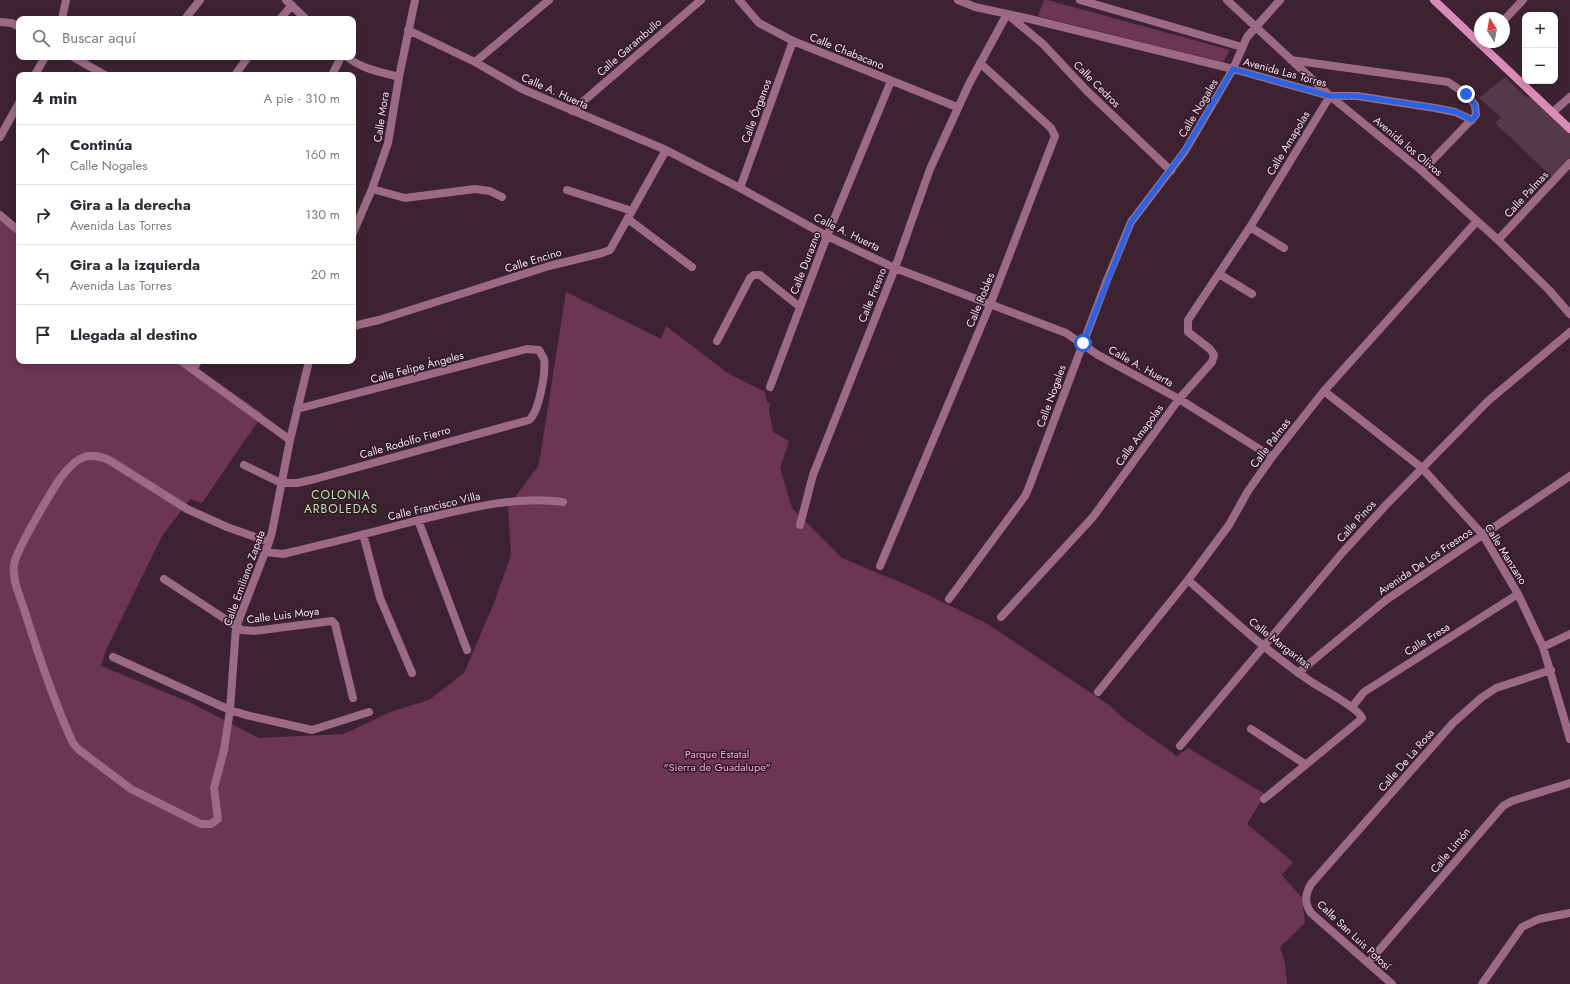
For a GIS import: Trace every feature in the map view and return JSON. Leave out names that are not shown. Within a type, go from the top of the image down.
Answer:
[{"type":"street","points":[[63,16],[66,0]]},
{"type":"street","points":[[187,16],[200,0]]},
{"type":"street","name":"Calle Mora","points":[[356,226],[372,189],[388,143],[399,77],[415,0]]},
{"type":"street","points":[[475,62],[549,0]]},
{"type":"street","name":"Calle Garambullo","points":[[572,111],[701,0]]},
{"type":"street","name":"Calle Chabacano","points":[[739,0],[759,23],[793,41],[957,107]]},
{"type":"street","name":"Avenida Las Torres","points":[[958,0],[975,7],[1233,69],[1330,96],[1357,96],[1436,108],[1456,112],[1472,120],[1476,115],[1475,105],[1466,94],[1448,82],[1291,60]]},
{"type":"street","name":"Avenida Las Torres","points":[[1080,0],[1242,47]]},
{"type":"street","name":"Avenida los Olivos","points":[[1227,0],[1254,28],[1330,96],[1422,171],[1498,240],[1569,309]]},
{"type":"street","name":"Calle Nogales","points":[[949,599],[1025,496],[1083,343],[1131,222],[1137,211],[1171,170],[1185,150],[1233,69],[1242,47],[1254,28],[1280,0]]},
{"type":"street","points":[[1434,0],[1474,36]]},
{"type":"street","points":[[1510,13],[1522,0]]},
{"type":"street","points":[[282,16],[289,3],[303,16]]},
{"type":"street","name":"Calle Fresno","points":[[800,524],[813,475],[895,268],[930,169],[957,107],[1007,14]]},
{"type":"street","name":"Calle Cedros","points":[[1007,14],[1043,44],[1087,91],[1171,170]]},
{"type":"street","points":[[0,22],[12,23],[16,25]]},
{"type":"street","name":"Calle A. Huerta","points":[[408,30],[475,62],[522,89],[666,150],[740,188],[827,236],[895,268],[1066,334],[1083,343],[1098,355],[1179,399],[1272,457]]},
{"type":"street","name":"Calle Órganos","points":[[740,188],[793,41]]},
{"type":"street","points":[[1487,48],[1570,129]]},
{"type":"street","points":[[37,72],[43,60]]},
{"type":"street","points":[[78,60],[98,72]]},
{"type":"street","points":[[237,72],[246,60]]},
{"type":"street","points":[[334,72],[340,60]]},
{"type":"street","points":[[351,60],[372,70],[399,77]]},
{"type":"street","name":"Calle Robles","points":[[880,566],[990,305],[1054,136],[1051,128],[980,63]]},
{"type":"street","name":"Calle Durazno","points":[[770,387],[827,236],[891,81]]},
{"type":"street","name":"Calle Amapolas","points":[[1001,617],[1093,517],[1179,399],[1214,358],[1210,349],[1190,336],[1187,329],[1188,320],[1250,227],[1330,96]]},
{"type":"street","points":[[1553,112],[1570,97]]},
{"type":"street","points":[[0,137],[16,108]]},
{"type":"street","points":[[1422,171],[1472,120]]},
{"type":"street","name":"Calle Encino","points":[[356,325],[379,320],[549,266],[610,250],[666,150]]},
{"type":"street","name":"Calle Palmas","points":[[1498,240],[1570,163]]},
{"type":"street","points":[[372,189],[405,198],[475,189],[490,191],[502,197]]},
{"type":"street","points":[[567,190],[632,211]]},
{"type":"street","points":[[0,215],[16,228]]},
{"type":"street","points":[[628,220],[692,267]]},
{"type":"street","name":"Calle Palmas","points":[[1098,692],[1230,525],[1248,491],[1272,457],[1324,391],[1477,221]]},
{"type":"street","points":[[1250,227],[1284,248]]},
{"type":"street","points":[[1219,274],[1252,294]]},
{"type":"street","points":[[717,341],[750,278],[754,275],[760,275],[800,307]]},
{"type":"street","name":"Calle Pinos","points":[[1180,746],[1342,552],[1488,401],[1570,332]]},
{"type":"street","name":"Calle Felipe Ángeles","points":[[297,409],[527,349],[535,349],[541,353],[545,364],[537,408],[533,417]]},
{"type":"street","points":[[185,364],[290,440]]},
{"type":"street","points":[[193,370],[196,364]]},
{"type":"street","name":"Calle Emiliano Zapata","points":[[269,542],[227,527],[187,509],[99,455],[84,457],[70,465],[52,491],[14,563],[15,581],[39,658],[73,743],[78,749],[131,789],[201,824],[217,822],[219,816],[214,788],[224,750],[230,710],[236,627],[269,542],[290,440],[308,364]]},
{"type":"street","name":"Calle Manzano","points":[[1324,391],[1422,468],[1484,535],[1518,594],[1543,647],[1570,739]]},
{"type":"street","name":"Calle Rodolfo Fierro","points":[[281,483],[296,483],[315,480],[525,422],[533,417]]},
{"type":"street","points":[[244,465],[281,483]]},
{"type":"street","name":"Avenida De Los Fresnos","points":[[1298,673],[1386,600],[1570,476]]},
{"type":"street","name":"Calle Francisco Villa","points":[[265,552],[283,554],[418,520],[507,502],[541,499],[563,502]]},
{"type":"street","points":[[418,520],[467,650]]},
{"type":"street","points":[[363,534],[380,598],[412,673]]},
{"type":"street","points":[[164,579],[236,627]]},
{"type":"street","name":"Calle Margaritas","points":[[1188,580],[1264,647],[1298,673],[1361,714],[1362,718],[1305,764]]},
{"type":"street","name":"Calle Fresa","points":[[1352,707],[1364,692],[1518,594]]},
{"type":"street","name":"Calle Luis Moya","points":[[236,627],[242,630],[254,631],[332,621],[335,624],[353,698]]},
{"type":"street","points":[[1543,647],[1570,634]]},
{"type":"street","points":[[113,657],[246,716],[312,730],[369,712]]},
{"type":"street","name":"Calle De La Rosa","points":[[1305,900],[1311,884],[1453,723],[1481,698],[1496,688],[1551,670]]},
{"type":"street","points":[[1251,729],[1305,764],[1264,800]]},
{"type":"street","name":"Calle Limón","points":[[1368,963],[1503,806],[1512,801],[1570,783]]},
{"type":"street","name":"Calle San Luis Potosí","points":[[1305,900],[1311,913],[1392,984]]},
{"type":"street","points":[[1482,984],[1522,927],[1539,919],[1570,913]]},
{"type":"green space","points":[[1044,0],[1230,50],[1223,62],[1038,16]]},
{"type":"green space","name":"Parque Estatal \"Sierra de Guadalupe\"","points":[[0,219],[16,231],[16,364],[191,364],[263,414],[202,503],[190,499],[162,536],[106,650],[101,666],[189,702],[259,738],[344,734],[390,712],[429,700],[464,673],[494,603],[511,555],[508,507],[538,466],[566,292],[661,339],[666,326],[729,374],[765,392],[767,402],[770,404],[769,410],[773,432],[789,441],[780,468],[792,508],[842,558],[907,585],[986,623],[1109,705],[1123,718],[1173,753],[1176,757],[1188,748],[1265,794],[1247,824],[1293,862],[1282,875],[1302,898],[1305,923],[1280,947],[1285,964],[1287,984],[0,984]]},
{"type":"building","points":[[1505,77],[1526,97],[1533,98],[1554,116],[1556,122],[1570,134],[1570,158],[1552,177],[1495,123],[1501,117],[1479,98]]},
{"type":"district","name":"COLONIA ARBOLEDAS","points":[[341,502]]},
{"type":"route","points":[[1083,343],[1107,280],[1137,211],[1171,170],[1185,150],[1233,69],[1330,96],[1357,96],[1436,108],[1456,112],[1472,120],[1477,111],[1475,105],[1466,94]]}]
